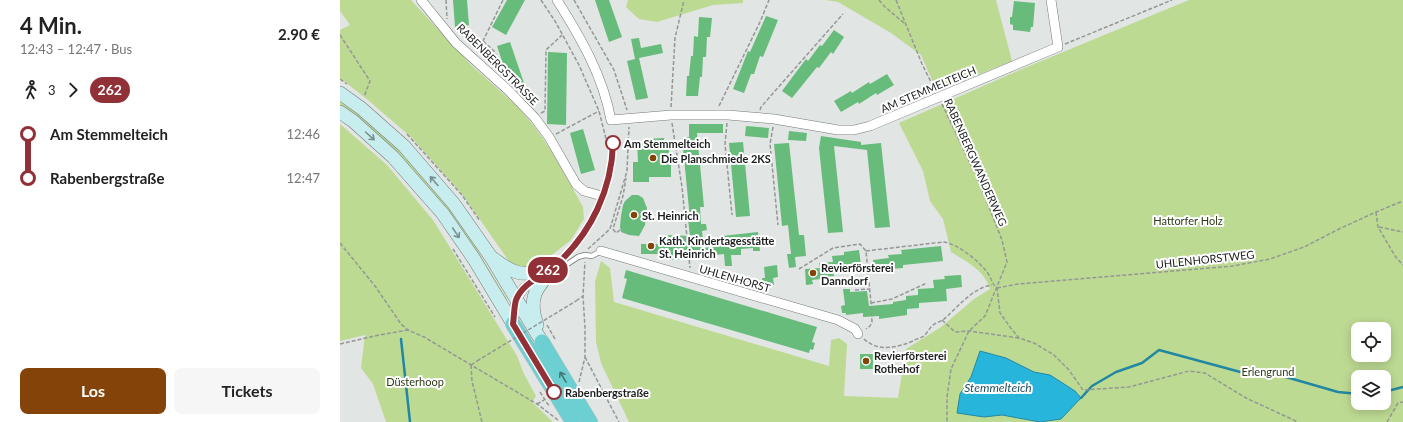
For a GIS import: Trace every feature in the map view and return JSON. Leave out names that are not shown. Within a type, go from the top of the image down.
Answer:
[{"type":"highway","points":[[510,330],[572,422]]},
{"type":"highway","points":[[542,342],[590,422]]},
{"type":"main road","points":[[340,93],[361,108],[404,146],[454,204],[491,257],[542,342]]},
{"type":"main road","points":[[340,112],[353,121],[393,157],[443,214],[474,259],[510,330]]},
{"type":"main road","points":[[491,257],[504,267],[522,274],[552,268]]},
{"type":"main road","points":[[542,342],[532,312],[532,302],[536,291],[552,268]]},
{"type":"street","name":"RABENBERGSTRASSE","points":[[421,0],[465,50],[509,91],[533,116],[549,137],[576,184],[584,190],[602,196]]},
{"type":"street","points":[[557,0],[591,59],[608,105]]},
{"type":"street","points":[[1051,0],[1058,47]]},
{"type":"street","name":"AM STEMMELTEICH","points":[[608,105],[611,120],[671,115],[728,115],[774,119],[838,130],[854,130],[870,126],[1058,47]]},
{"type":"street","name":"UHLENHORST","points":[[601,251],[838,320],[855,329],[858,334]]},
{"type":"street","points":[[510,330],[516,300],[524,288],[552,268]]},
{"type":"lane","points":[[552,268],[566,265],[578,257],[585,255],[592,256],[601,251]]},
{"type":"path","points":[[446,0],[449,33]]},
{"type":"path","points":[[465,50],[482,41],[503,0]]},
{"type":"path","points":[[541,0],[579,65],[599,111],[606,139],[613,139]]},
{"type":"path","points":[[684,0],[675,38],[671,87],[671,115],[682,188],[691,277]]},
{"type":"path","points":[[715,115],[720,101],[760,22],[769,0]]},
{"type":"path","points":[[879,0],[905,23]]},
{"type":"path","name":"RABENBERGWANDERWEG","points":[[896,0],[922,64],[979,182],[1002,240],[1007,262],[985,316],[969,331]]},
{"type":"path","points":[[1058,47],[1172,0]]},
{"type":"path","points":[[760,118],[761,107],[843,14]]},
{"type":"path","points":[[533,116],[545,111],[546,50],[562,34]]},
{"type":"path","points":[[340,35],[370,81],[364,97]]},
{"type":"path","points":[[482,41],[495,52],[509,91]]},
{"type":"path","points":[[549,137],[608,105]]},
{"type":"path","points":[[728,115],[725,144],[732,215]]},
{"type":"path","points":[[774,119],[770,144],[778,225]]},
{"type":"path","points":[[614,231],[613,229],[623,196],[628,171]]},
{"type":"path","name":"UHLENHORSTWEG","points":[[997,288],[1018,284],[1233,266],[1270,259],[1304,248],[1339,229],[1403,201]]},
{"type":"path","points":[[1376,212],[1378,227],[1395,256],[1403,265]]},
{"type":"path","points":[[1378,227],[1403,232]]},
{"type":"path","points":[[607,232],[618,232],[620,230]]},
{"type":"path","points":[[866,251],[949,242],[970,255],[989,275],[992,285]]},
{"type":"path","points":[[340,243],[408,330],[424,337],[537,404],[560,422]]},
{"type":"path","points":[[799,269],[832,248],[860,244],[866,251],[872,322],[870,326],[858,334],[869,343],[876,346],[886,348],[896,347],[924,336],[932,326],[942,320],[973,293],[984,286],[992,285],[997,288],[1000,312],[1019,338]]},
{"type":"path","points":[[451,245],[495,316]]},
{"type":"path","points":[[579,382],[585,357],[583,296],[585,255],[589,247]]},
{"type":"path","points":[[871,303],[892,299],[927,283]]},
{"type":"path","points":[[855,290],[869,289]]},
{"type":"path","points":[[471,365],[583,296]]},
{"type":"path","points":[[942,320],[955,332],[969,331],[1019,338],[1034,343],[1054,355],[1069,370],[1083,390],[1129,387],[1188,371],[1205,373],[1246,398],[1298,422]]},
{"type":"path","points":[[340,344],[408,330]]},
{"type":"path","points":[[510,330],[511,342]]},
{"type":"path","points":[[947,422],[947,397],[951,369],[969,331]]},
{"type":"path","points":[[585,357],[619,422]]},
{"type":"path","points":[[471,365],[472,381],[482,422]]},
{"type":"path","points":[[537,404],[545,400]]},
{"type":"path","points":[[1387,422],[1398,402],[1403,402]]},
{"type":"green space","points":[[340,0],[411,0],[472,66],[516,105],[534,126],[554,155],[583,207],[584,219],[571,240],[539,265],[523,268],[511,264],[462,194],[412,138],[340,78],[340,30],[350,25],[340,11]]},
{"type":"green space","points":[[628,0],[743,0],[743,3],[713,5],[657,22],[639,19],[626,7]]},
{"type":"green space","points":[[826,0],[996,0],[1012,61],[937,91],[921,55],[891,33],[838,2]]},
{"type":"green space","name":"Hattorfer Holz","points":[[1189,0],[1403,0],[1403,422],[1040,422],[629,422],[601,363],[596,342],[595,282],[601,261],[610,268],[614,302],[829,366],[831,340],[839,338],[847,344],[844,396],[898,398],[906,349],[941,327],[974,299],[990,289],[984,277],[974,267],[951,252],[943,219],[930,201],[923,171],[899,123],[1015,72]],"holes":[[[980,351],[1006,358],[1034,372],[1050,375],[1075,391],[1040,422],[1002,415],[960,394],[971,377]]]},
{"type":"green space","points":[[340,99],[402,151],[452,208],[507,299],[505,305],[482,266],[340,106]]},
{"type":"green space","name":"Düsterhoop","points":[[340,124],[387,165],[433,220],[517,356],[524,374],[536,396],[532,402],[553,422],[386,422],[373,384],[361,368],[365,335],[340,341]]},
{"type":"water","name":"Stemmelteich","points":[[980,351],[1006,358],[1034,372],[1050,375],[1075,391],[1081,398],[1061,419],[1040,422],[1002,415],[984,417],[957,413],[960,394],[971,377]]},
{"type":"building","points":[[453,0],[467,0],[469,25],[455,27]]},
{"type":"building","points":[[507,0],[525,0],[506,35],[492,27]]},
{"type":"building","points":[[595,0],[609,0],[622,37],[609,42]]},
{"type":"building","points":[[1014,1],[1035,3],[1033,27],[1031,27],[1030,32],[1013,30],[1013,25],[1010,24],[1010,17],[1012,17]]},
{"type":"building","points":[[766,16],[778,20],[763,57],[760,56],[754,74],[751,74],[744,93],[733,89],[748,51],[750,52]]},
{"type":"building","points":[[699,17],[712,18],[710,37],[707,37],[706,57],[703,57],[702,77],[700,77],[698,96],[686,96],[687,76],[689,76],[691,56],[693,56],[694,36],[698,37]]},
{"type":"building","points":[[834,30],[844,37],[833,54],[831,52],[819,68],[817,67],[792,98],[782,91],[806,59],[808,61]]},
{"type":"building","points":[[639,38],[641,48],[661,44],[663,53],[639,58],[648,98],[636,100],[627,61],[635,59],[631,39]]},
{"type":"building","points":[[510,42],[524,83],[513,86],[509,83],[497,46]]},
{"type":"building","points":[[548,52],[567,53],[566,125],[547,124]]},
{"type":"building","points":[[887,74],[894,85],[841,112],[834,101]]},
{"type":"building","points":[[689,124],[723,124],[723,133],[697,133],[704,207],[700,207],[701,224],[706,224],[707,230],[702,231],[704,248],[723,245],[722,236],[758,232],[760,251],[753,251],[753,248],[741,249],[741,255],[731,255],[732,266],[725,266],[724,254],[683,258],[683,260],[661,259],[661,254],[641,254],[641,244],[665,244],[666,235],[690,236],[688,219],[690,219],[682,138],[689,137]]},
{"type":"building","points":[[746,126],[769,128],[768,138],[745,136]]},
{"type":"building","points":[[583,129],[595,170],[581,174],[570,133]]},
{"type":"building","points":[[789,131],[807,133],[806,141],[788,140]]},
{"type":"building","points":[[821,136],[861,142],[861,145],[881,143],[890,227],[875,228],[867,150],[834,146],[843,232],[828,233],[819,148]]},
{"type":"building","name":"Die Planschmiede 2KS","points":[[664,138],[664,143],[669,143],[669,164],[671,164],[671,177],[649,177],[649,182],[633,182],[633,162],[638,162],[637,142],[646,142],[646,139]]},
{"type":"building","points":[[743,142],[750,216],[736,217],[729,143]]},
{"type":"building","points":[[789,143],[799,235],[804,235],[806,256],[795,257],[796,267],[789,268],[787,254],[791,254],[788,225],[782,226],[774,144]]},
{"type":"building","name":"St. Heinrich","points":[[632,195],[638,195],[643,198],[647,208],[645,225],[639,236],[621,232],[620,227],[623,205]]},
{"type":"building","points":[[941,246],[943,261],[903,265],[903,268],[890,269],[890,272],[874,274],[873,260],[889,258],[888,255],[902,254],[901,250]]},
{"type":"building","points":[[859,250],[861,265],[845,266],[846,270],[833,271],[834,276],[821,277],[821,279],[812,280],[813,284],[806,285],[805,269],[820,268],[819,263],[833,262],[832,256],[844,255],[844,252]]},
{"type":"building","points":[[777,265],[778,277],[773,278],[774,285],[763,286],[762,278],[765,278],[764,267]]},
{"type":"building","points":[[626,270],[817,327],[812,342],[815,343],[813,350],[810,349],[809,353],[622,298],[627,279],[624,278]]},
{"type":"building","points":[[961,275],[962,287],[946,289],[947,301],[919,303],[919,308],[907,309],[907,315],[879,319],[879,316],[863,317],[863,313],[846,315],[846,313],[842,313],[841,306],[845,305],[843,289],[850,289],[850,292],[867,291],[869,306],[893,304],[893,302],[906,300],[906,296],[918,295],[918,289],[934,288],[933,280],[945,279],[944,276]]},
{"type":"building","name":"Revierförsterei Rothehof","points":[[860,354],[873,354],[873,369],[860,369]]},
{"type":"waterway","points":[[401,339],[410,422]]},
{"type":"waterway","points":[[1081,398],[1092,386],[1116,372],[1142,363],[1159,350],[1244,373],[1272,373],[1338,392],[1351,393]]},
{"type":"waterway","points":[[1391,390],[1403,387]]},
{"type":"bus line","name":"262","points":[[554,392],[513,324],[516,300],[524,288],[548,270],[556,266],[579,242],[592,221],[609,176],[613,156],[613,143]]},
{"type":"place","name":"Am Stemmelteich","points":[[613,143]]},
{"type":"place","name":"Die Planschmiede 2KS","points":[[653,158]]},
{"type":"place","name":"St. Heinrich","points":[[634,215]]},
{"type":"place","name":"Kath. Kindertagesstätte St. Heinrich","points":[[651,246]]},
{"type":"place","name":"Revierförsterei Danndorf","points":[[813,273]]},
{"type":"place","name":"Revierförsterei Rothehof","points":[[866,361]]},
{"type":"place","name":"Rabenbergstraße","points":[[554,392]]},
{"type":"park label","name":"Erlengrund","points":[[1268,371]]}]
